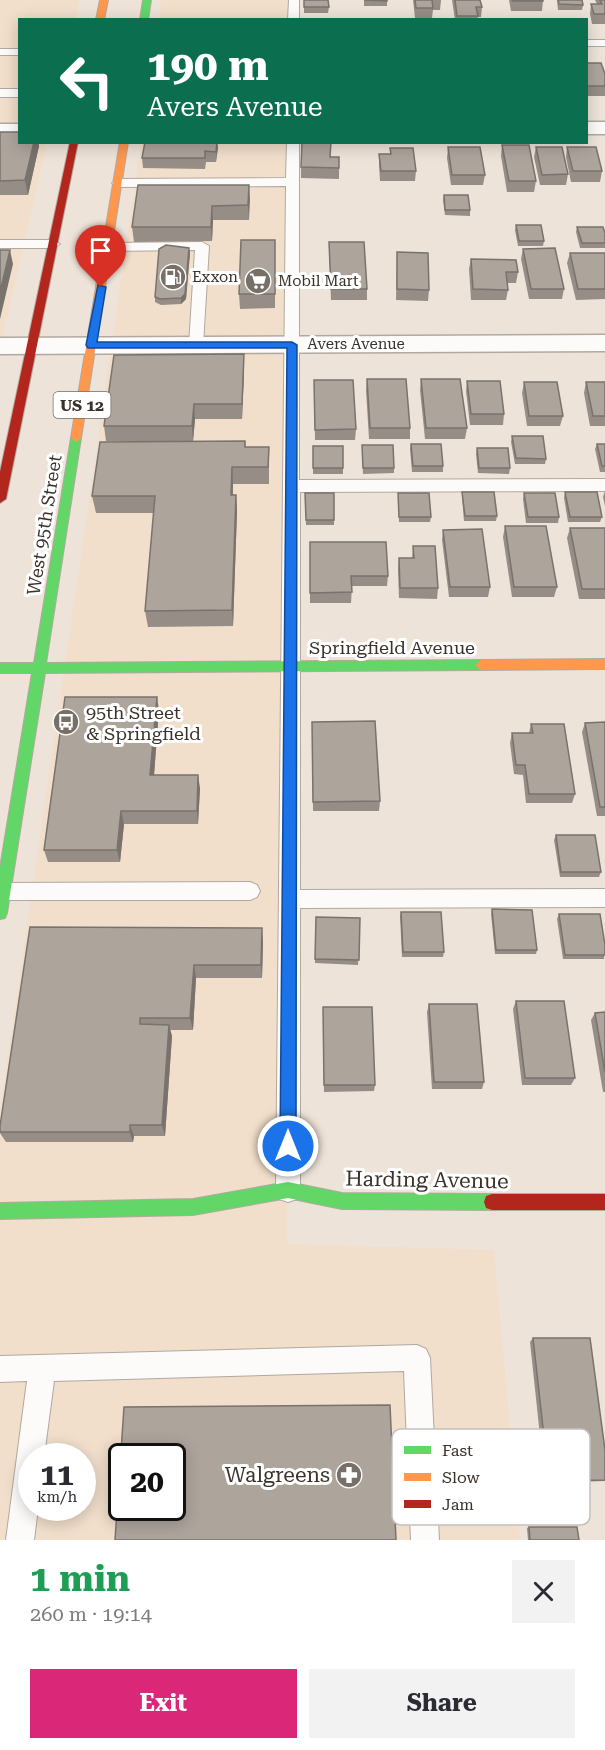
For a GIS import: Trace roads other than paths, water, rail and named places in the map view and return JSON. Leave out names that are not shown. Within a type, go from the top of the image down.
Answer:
[{"type":"main road","points":[[100,18],[104,0]]},
{"type":"main road","points":[[144,18],[147,0]]},
{"type":"main road","points":[[0,499],[4,458],[32,346],[74,144]]},
{"type":"main road","name":"West 95th Street","points":[[0,913],[124,144]]},
{"type":"main road","name":"Springfield Avenue","points":[[0,668],[605,664]]},
{"type":"main road","name":"Harding Avenue","points":[[0,1211],[193,1208],[288,1190],[342,1201],[605,1202]]},
{"type":"street","points":[[588,129],[605,128]]},
{"type":"street","points":[[0,130],[18,130]]},
{"type":"street","name":"Avers Avenue","points":[[0,346],[605,343]]},
{"type":"lane","points":[[293,18],[294,0]]},
{"type":"lane","points":[[588,43],[605,43]]},
{"type":"lane","points":[[0,52],[18,52]]},
{"type":"lane","points":[[0,93],[18,93]]},
{"type":"lane","points":[[288,1190],[293,144]]},
{"type":"lane","points":[[118,183],[293,182]]},
{"type":"lane","points":[[0,244],[53,244]]},
{"type":"lane","points":[[107,247],[202,246],[196,345]]},
{"type":"lane","points":[[291,486],[605,484]]},
{"type":"lane","points":[[3,892],[250,891]]},
{"type":"lane","points":[[289,899],[605,898]]},
{"type":"lane","points":[[0,1369],[417,1358],[420,1429]]},
{"type":"lane","points":[[20,1540],[42,1368]]},
{"type":"lane","points":[[424,1525],[425,1540]]},
{"type":"place","name":"Exxon","points":[[173,277]]},
{"type":"place","name":"Mobil Mart","points":[[258,281]]},
{"type":"place","name":"95th Street & Springfield","points":[[66,722]]},
{"type":"place","name":"Walgreens","points":[[349,1475]]}]
